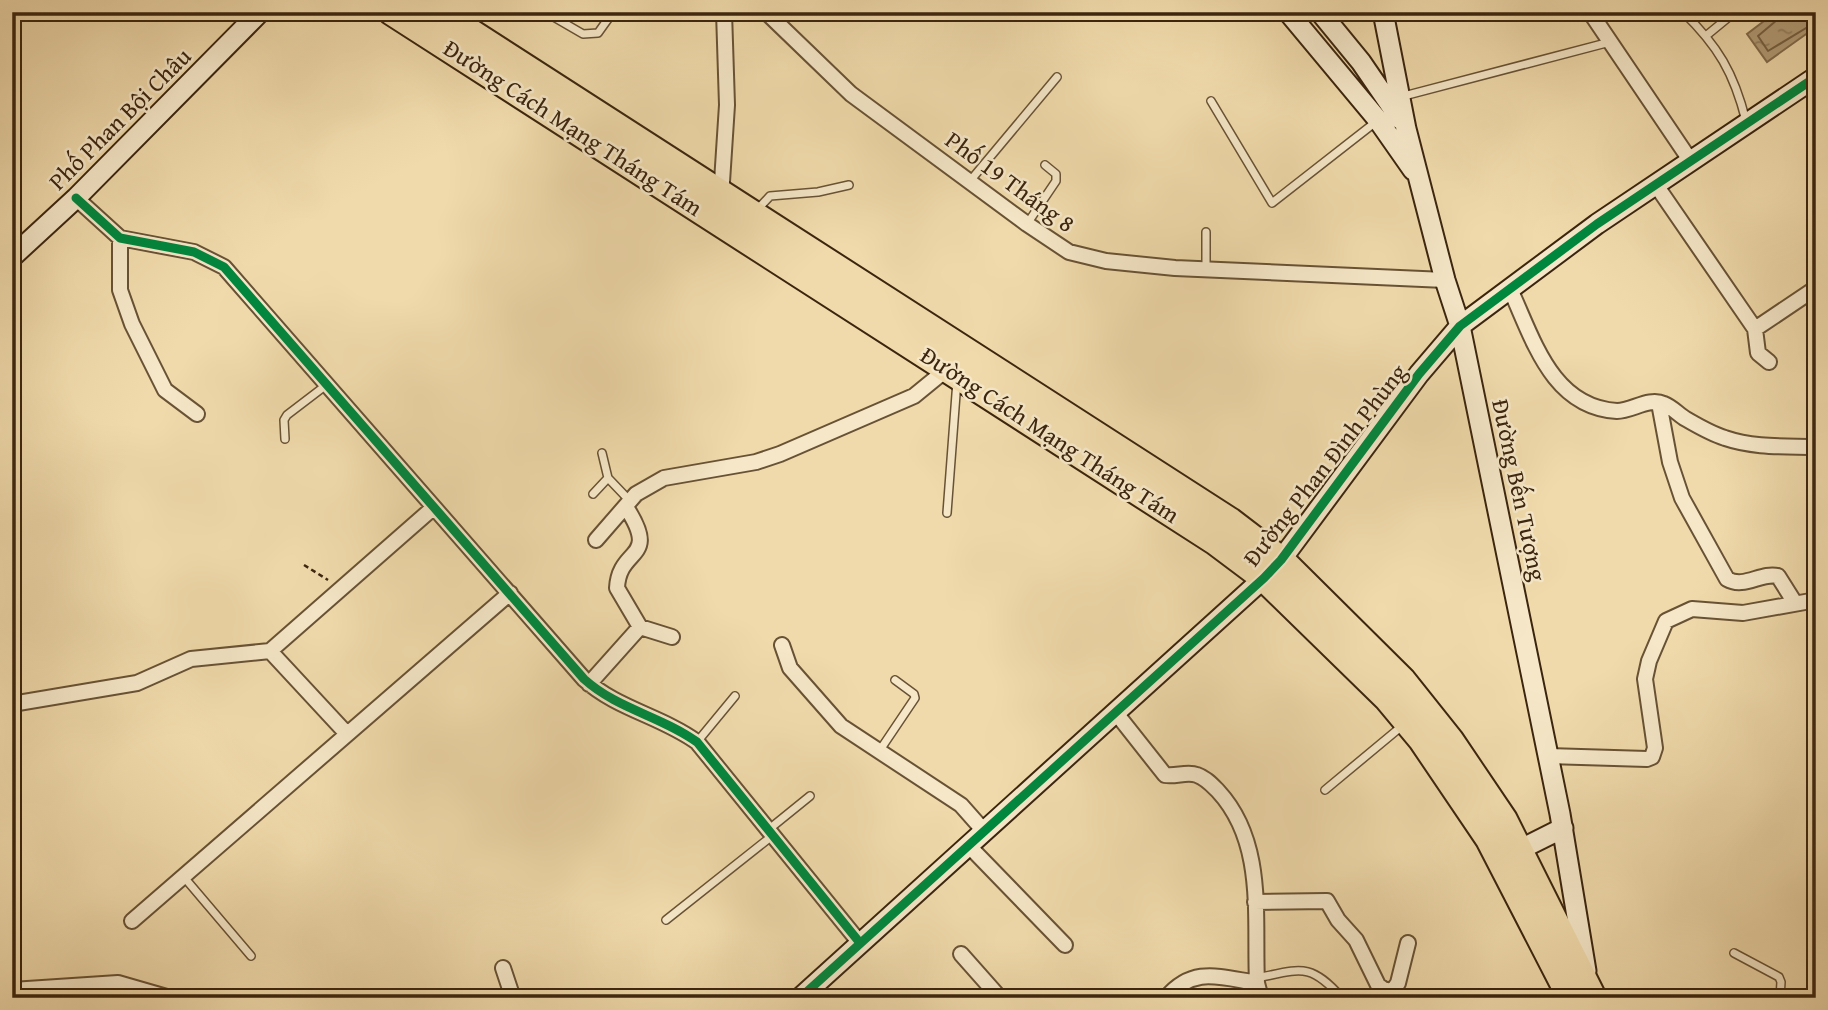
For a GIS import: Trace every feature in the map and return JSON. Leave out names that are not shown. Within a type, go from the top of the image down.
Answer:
[{"type":"highway","name":"Đường Cách Mạng Tháng Tám","points":[[392,12],[450,23],[747,226],[1230,521],[1387,698],[1474,814],[1510,855]]},
{"type":"highway","name":"Đường Cách Mạng Tháng Tám","points":[[747,226],[952,373],[1216,542],[1273,569],[1403,681],[1477,776],[1510,855],[1584,993]]},
{"type":"street","name":"Phố Phan Bội Châu","points":[[12,257],[76,198],[260,12]]},
{"type":"street","points":[[716,206],[727,105],[724,12]]},
{"type":"street","name":"Phố 19 Tháng 8","points":[[766,12],[851,94],[1027,225],[1069,252],[1106,261],[1445,280]]},
{"type":"street","points":[[1320,12],[1361,62],[1406,129]]},
{"type":"street","name":"Đường Bến Tượng","points":[[1383,12],[1406,129],[1445,280],[1460,326],[1563,828],[1584,993]]},
{"type":"street","points":[[1590,12],[1690,160]]},
{"type":"street","points":[[1289,13],[1378,120],[1421,180]]},
{"type":"street","name":"Đường Phan Đình Phùng","points":[[800,998],[1273,569],[1419,374],[1460,326],[1690,160],[1816,77]]},
{"type":"street","points":[[1656,185],[1755,330],[1758,353],[1769,362]]},
{"type":"street","points":[[76,198],[120,238],[194,252],[224,267],[325,386],[589,684],[610,700],[670,725],[697,742],[860,943]]},
{"type":"street","points":[[120,238],[120,290],[132,324],[165,390],[197,414]]},
{"type":"street","points":[[1755,330],[1816,288]]},
{"type":"street","points":[[1510,289],[1551,376],[1566,391],[1590,404],[1617,411],[1659,402],[1725,438],[1755,446],[1816,447]]},
{"type":"street","points":[[596,540],[643,488],[664,478],[756,462],[914,396],[952,373]]},
{"type":"street","points":[[1659,402],[1670,462],[1682,498],[1727,579],[1740,583],[1771,574],[1778,576],[1795,603]]},
{"type":"street","points":[[628,504],[640,528],[642,539],[623,571],[617,589],[640,626],[672,637]]},
{"type":"street","points":[[12,704],[137,683],[191,659],[270,651],[433,508]]},
{"type":"street","points":[[132,921],[510,593]]},
{"type":"street","points":[[1548,756],[1652,757],[1655,748],[1645,679],[1648,661],[1667,621],[1692,609],[1743,613],[1816,600]]},
{"type":"street","points":[[589,684],[640,626]]},
{"type":"street","points":[[782,645],[790,668],[841,726],[961,805],[984,831]]},
{"type":"street","points":[[270,651],[347,734]]},
{"type":"street","points":[[1116,713],[1166,775],[1199,775],[1229,803],[1247,839],[1255,902],[1257,980],[1261,998]]},
{"type":"street","points":[[1510,855],[1563,828]]},
{"type":"street","points":[[968,845],[1065,945]]},
{"type":"street","points":[[1255,902],[1327,901],[1356,940],[1378,985],[1386,991],[1398,984],[1408,943]]},
{"type":"street","points":[[961,954],[1000,998]]},
{"type":"street","points":[[503,968],[513,998]]},
{"type":"street","points":[[1166,998],[1178,983],[1196,976],[1257,980]]},
{"type":"street","points":[[12,990],[113,991],[170,998]]},
{"type":"lane","points":[[545,12],[583,34],[598,33],[613,12]]},
{"type":"lane","points":[[1682,12],[1707,35],[1737,85],[1746,121]]},
{"type":"lane","points":[[1707,35],[1735,12]]},
{"type":"lane","points":[[1399,97],[1610,42]]},
{"type":"lane","points":[[969,181],[1057,77]]},
{"type":"lane","points":[[1211,102],[1272,203],[1378,120]]},
{"type":"lane","points":[[1027,225],[1056,181],[1056,174],[1045,165]]},
{"type":"lane","points":[[747,226],[770,196],[818,192],[849,185]]},
{"type":"lane","points":[[1206,232],[1206,268]]},
{"type":"lane","points":[[947,513],[952,373]]},
{"type":"lane","points":[[285,439],[284,421],[287,415],[325,386]]},
{"type":"lane","points":[[602,453],[608,478],[628,504]]},
{"type":"lane","points":[[593,494],[608,478]]},
{"type":"lane","points":[[880,750],[915,698],[914,694],[895,680]]},
{"type":"lane","points":[[697,742],[735,696]]},
{"type":"lane","points":[[1816,710],[1812,730],[1816,738]]},
{"type":"lane","points":[[1325,790],[1407,722]]},
{"type":"lane","points":[[666,920],[810,796]]},
{"type":"lane","points":[[183,876],[251,956]]},
{"type":"lane","points":[[1734,953],[1779,976],[1780,998]]},
{"type":"lane","points":[[1257,980],[1293,970],[1311,971],[1323,976],[1342,998]]},
{"type":"path","points":[[304,565],[342,588]]},
{"type":"water","points":[[1776,12],[1816,12],[1816,27],[1767,62],[1747,34]]},
{"type":"cycle path","points":[[800,998],[1264,578],[1281,560],[1419,374],[1460,326],[1597,224],[1816,77]]},
{"type":"cycle path","points":[[76,198],[120,238],[194,252],[224,267],[584,679],[611,698],[669,725],[697,742],[860,943]]}]
